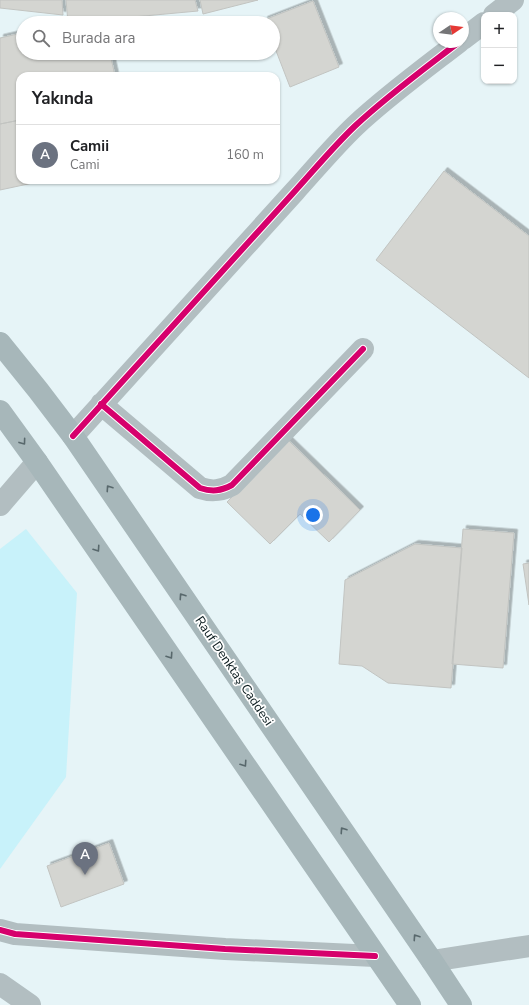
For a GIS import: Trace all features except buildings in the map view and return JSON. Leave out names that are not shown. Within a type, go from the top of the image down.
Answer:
[{"type":"main road","name":"Rauf Denktaş Caddesi","points":[[0,343],[73,436],[461,1005]]},
{"type":"main road","points":[[0,411],[38,462],[410,1005]]},
{"type":"street","points":[[498,12],[513,0]]},
{"type":"street","points":[[469,34],[481,25]]},
{"type":"street","points":[[73,436],[329,152],[382,102],[451,48]]},
{"type":"street","points":[[101,404],[200,488],[208,491],[217,491],[232,485],[362,350]]},
{"type":"street","points":[[0,505],[38,462]]},
{"type":"street","points":[[0,930],[15,934],[217,949],[375,956]]},
{"type":"street","points":[[432,961],[529,946]]},
{"type":"street","points":[[0,984],[30,1005]]},
{"type":"shaded area","points":[[26,529],[77,593],[66,777],[0,869],[0,549]]},
{"type":"cycle path","points":[[73,436],[347,134],[393,93],[451,48]]},
{"type":"cycle path","points":[[101,404],[200,488],[220,490],[232,485],[363,349]]},
{"type":"cycle path","points":[[0,930],[15,934],[225,949],[375,956]]},
{"type":"place","name":"Camii","points":[[85,875]]}]
